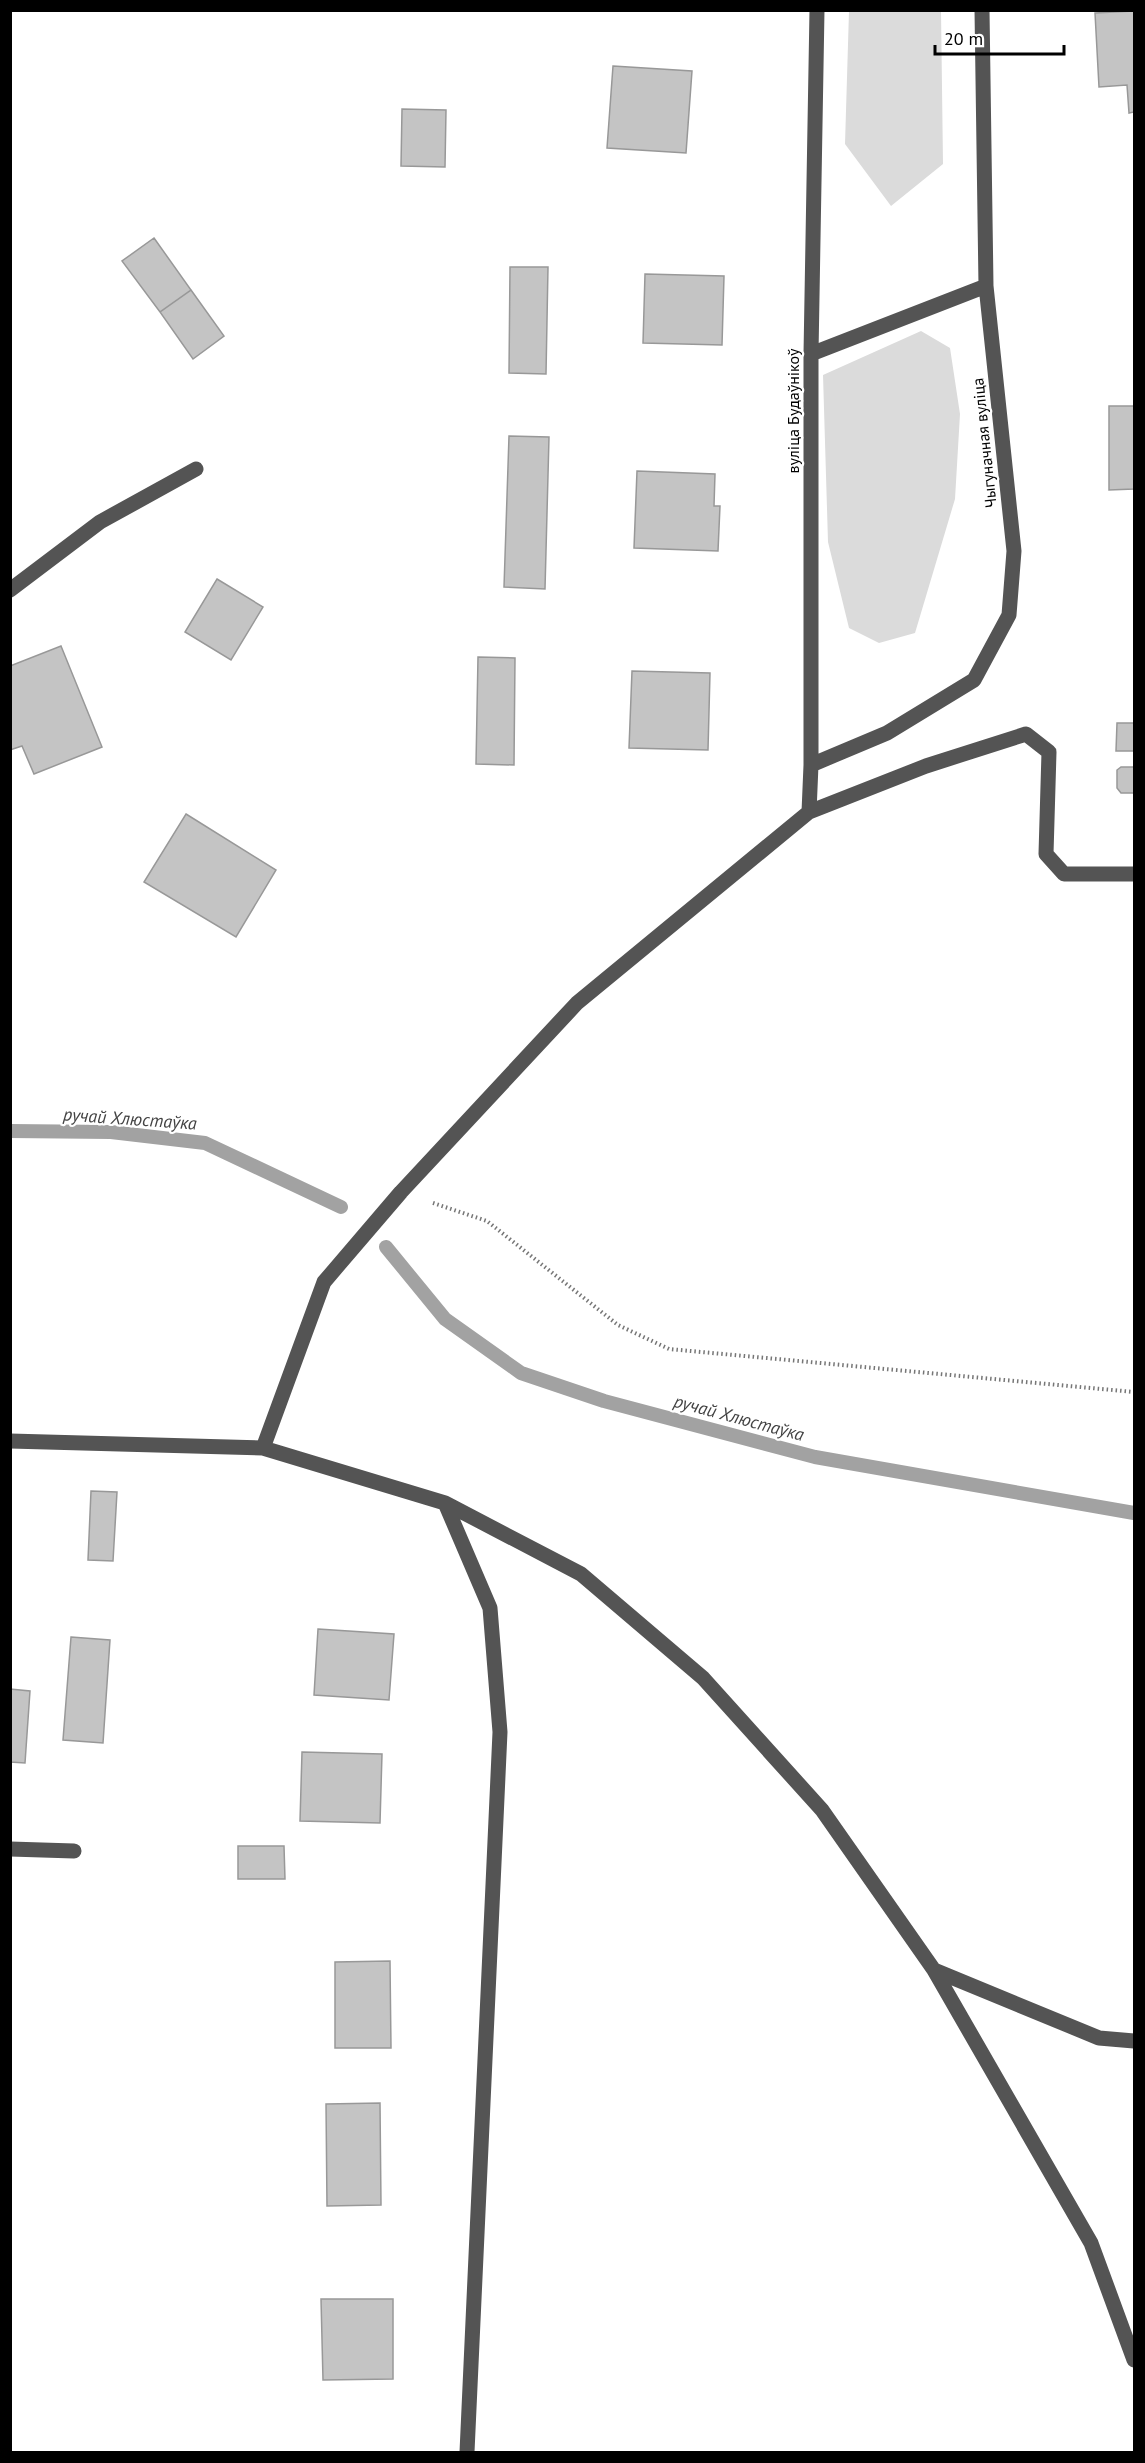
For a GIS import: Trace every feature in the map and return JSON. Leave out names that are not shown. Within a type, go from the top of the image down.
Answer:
[{"type":"street","name":"вуліца Будаўнікоў","points":[[809,812],[811,354],[817,10]]},
{"type":"street","name":"Чыгуначная вуліца","points":[[811,765],[887,733],[974,680],[1009,615],[1014,551],[986,286],[982,10]]},
{"type":"street","points":[[811,354],[986,286]]},
{"type":"street","points":[[10,590],[100,522],[196,469]]},
{"type":"street","points":[[263,1448],[324,1282],[401,1192],[577,1003],[809,812],[926,766],[1026,734],[1048,752],[1046,854],[1064,874],[1134,874]]},
{"type":"street","points":[[10,1441],[263,1448],[445,1503],[581,1574],[703,1678],[822,1810],[934,1970],[1091,2243],[1134,2360]]},
{"type":"street","points":[[445,1503],[490,1608],[500,1732],[467,2452]]},
{"type":"street","points":[[10,1849],[74,1851]]},
{"type":"street","points":[[934,1970],[1099,2038],[1134,2041]]},
{"type":"path","points":[[401,1192],[487,1221],[618,1325],[669,1349],[1134,1392]]},
{"type":"shaded area","points":[[849,11],[941,11],[943,164],[891,206],[845,144]]},
{"type":"shaded area","points":[[921,331],[950,348],[960,414],[955,499],[915,633],[879,643],[849,628],[828,542],[823,375]]},
{"type":"building","points":[[1134,11],[1134,112],[1129,113],[1127,85],[1099,87],[1095,13]]},
{"type":"building","points":[[613,66],[692,71],[686,153],[607,148]]},
{"type":"building","points":[[402,109],[446,110],[445,167],[401,166]]},
{"type":"building","points":[[154,238],[191,290],[160,312],[122,261]]},
{"type":"building","points":[[510,267],[548,267],[546,374],[509,373]]},
{"type":"building","points":[[645,274],[724,276],[722,345],[643,343]]},
{"type":"building","points":[[191,290],[224,336],[193,359],[160,312]]},
{"type":"building","points":[[1109,406],[1134,406],[1134,489],[1109,490]]},
{"type":"building","points":[[509,436],[549,437],[545,589],[504,587]]},
{"type":"building","points":[[637,471],[715,474],[714,506],[720,506],[718,551],[634,548]]},
{"type":"building","points":[[217,579],[263,607],[231,660],[185,632]]},
{"type":"building","points":[[61,646],[102,747],[34,774],[22,746],[10,750],[10,666]]},
{"type":"building","points":[[478,657],[515,658],[514,765],[476,764]]},
{"type":"building","points":[[632,671],[710,673],[708,750],[629,748]]},
{"type":"building","points":[[1117,723],[1134,723],[1134,751],[1116,751]]},
{"type":"building","points":[[1121,767],[1134,767],[1134,793],[1121,793],[1117,788],[1117,770]]},
{"type":"building","points":[[186,814],[276,870],[236,937],[144,882]]},
{"type":"building","points":[[91,1491],[117,1492],[113,1561],[88,1560]]},
{"type":"building","points":[[318,1629],[394,1634],[389,1700],[314,1695]]},
{"type":"building","points":[[71,1637],[110,1640],[103,1743],[63,1740]]},
{"type":"building","points":[[10,1689],[30,1691],[25,1763],[10,1762]]},
{"type":"building","points":[[302,1752],[382,1754],[380,1823],[300,1821]]},
{"type":"building","points":[[238,1846],[284,1846],[285,1879],[238,1879]]},
{"type":"building","points":[[390,1961],[391,2048],[335,2048],[335,1962]]},
{"type":"building","points":[[380,2103],[381,2205],[327,2206],[326,2104]]},
{"type":"building","points":[[321,2299],[393,2299],[393,2379],[323,2380]]},
{"type":"waterway","name":"ручай Хлюстаўка","points":[[10,1131],[111,1132],[205,1143],[341,1207]]},
{"type":"waterway","name":"ручай Хлюстаўка","points":[[386,1247],[445,1319],[521,1373],[604,1401],[815,1457],[1134,1513]]}]
